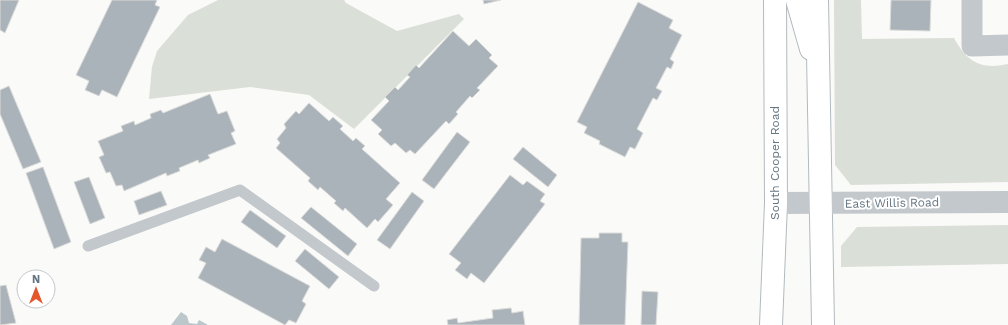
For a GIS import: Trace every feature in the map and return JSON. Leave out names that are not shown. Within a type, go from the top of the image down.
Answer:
[{"type":"main road","name":"South Cooper Road","points":[[772,325],[776,203],[775,0]]},
{"type":"main road","points":[[796,0],[818,71]]},
{"type":"main road","points":[[817,0],[819,204],[823,325]]},
{"type":"street","points":[[972,0],[972,46],[1008,45]]},
{"type":"street","name":"East Willis Road","points":[[776,203],[1008,202]]},
{"type":"lane","points":[[88,246],[240,190],[374,286]]},
{"type":"shaded area","points":[[218,0],[344,0],[346,3],[397,31],[459,14],[464,19],[354,129],[309,95],[250,87],[149,99],[152,67],[157,51],[188,15]]},
{"type":"shaded area","points":[[834,0],[861,0],[862,39],[954,38],[964,53],[982,65],[998,66],[1008,64],[1008,182],[851,185],[835,165]]},
{"type":"shaded area","points":[[1008,225],[1008,264],[841,267],[841,246],[857,227]]},
{"type":"shaded area","points":[[181,312],[187,316],[189,323],[197,324],[199,320],[208,325],[171,325]]},
{"type":"building","points":[[0,0],[19,0],[5,33],[0,30]]},
{"type":"building","points":[[112,0],[157,0],[155,5],[160,7],[117,97],[102,90],[99,96],[85,90],[89,81],[76,75]]},
{"type":"building","points":[[483,0],[501,0],[484,4]]},
{"type":"building","points":[[891,0],[931,0],[930,31],[890,30]]},
{"type":"building","points":[[638,2],[673,20],[669,28],[682,35],[670,59],[674,62],[671,69],[667,67],[656,88],[662,91],[657,100],[653,98],[637,129],[643,133],[635,149],[630,147],[625,157],[599,144],[600,141],[584,133],[587,127],[577,122]]},
{"type":"building","points":[[453,31],[469,46],[476,39],[492,55],[489,58],[498,66],[477,88],[480,90],[472,98],[470,96],[456,112],[458,114],[449,124],[446,121],[415,154],[410,150],[406,153],[395,143],[391,146],[378,134],[382,130],[371,120],[389,101],[385,97],[395,87],[398,90],[410,77],[407,75],[416,65],[419,68]]},
{"type":"building","points":[[9,86],[41,162],[23,169],[0,114],[0,90]]},
{"type":"building","points":[[210,94],[218,114],[227,111],[235,131],[231,133],[236,144],[208,155],[210,158],[199,163],[198,160],[179,168],[180,171],[167,176],[166,173],[124,191],[122,185],[116,186],[110,172],[106,173],[99,157],[104,155],[98,141],[123,131],[121,126],[134,121],[135,125],[151,118],[150,114],[161,110],[163,113]]},
{"type":"building","points":[[309,103],[329,121],[333,117],[343,126],[340,129],[353,141],[356,138],[365,146],[362,149],[400,183],[386,199],[393,205],[378,222],[375,219],[367,228],[345,208],[343,211],[334,203],[336,201],[320,187],[318,190],[308,181],[310,178],[276,148],[280,143],[277,139],[286,128],[284,124],[296,111],[299,114]]},
{"type":"building","points":[[457,132],[470,142],[434,189],[422,180]]},
{"type":"building","points":[[523,147],[557,175],[548,187],[513,159]]},
{"type":"building","points":[[43,167],[71,242],[54,249],[26,173]]},
{"type":"building","points":[[510,175],[523,185],[527,181],[545,194],[540,201],[545,204],[484,283],[471,273],[467,279],[455,270],[461,263],[449,254]]},
{"type":"building","points":[[89,177],[105,218],[90,224],[74,182]]},
{"type":"building","points":[[161,191],[167,205],[139,215],[134,201]]},
{"type":"building","points":[[412,192],[424,201],[390,249],[377,240]]},
{"type":"building","points":[[311,207],[357,244],[348,256],[301,218]]},
{"type":"building","points":[[250,210],[286,236],[277,248],[241,222]]},
{"type":"building","points":[[599,233],[622,233],[622,242],[628,242],[625,325],[579,325],[581,238],[599,238]]},
{"type":"building","points":[[222,239],[310,286],[302,301],[306,304],[296,323],[289,320],[285,325],[198,278],[206,263],[199,260],[206,247],[215,252]]},
{"type":"building","points":[[305,249],[339,277],[329,289],[295,261]]},
{"type":"building","points":[[6,285],[16,323],[0,325],[0,286]]},
{"type":"building","points":[[642,291],[658,292],[656,325],[641,325]]},
{"type":"building","points":[[511,308],[512,313],[523,311],[525,325],[448,325],[447,320],[457,318],[458,323],[493,318],[492,310]]}]
